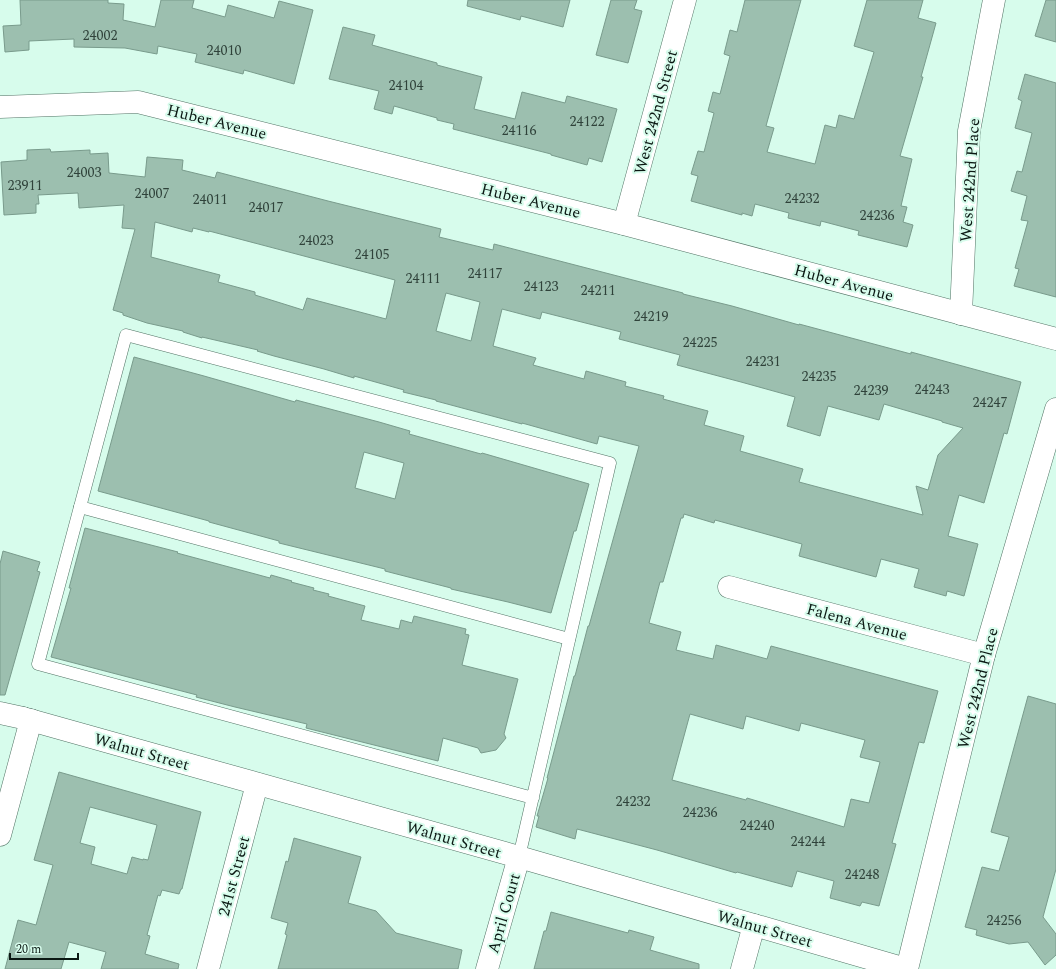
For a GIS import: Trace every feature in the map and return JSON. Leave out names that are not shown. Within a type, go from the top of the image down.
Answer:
[{"type":"street","name":"West 242nd Street","points":[[624,224],[685,0]]},
{"type":"street","name":"West 242nd Place","points":[[961,314],[969,130],[994,0]]},
{"type":"street","name":"Huber Avenue","points":[[0,107],[138,102],[624,224],[1056,339]]},
{"type":"street","name":"West 242nd Place","points":[[907,969],[984,655],[1056,409]]},
{"type":"street","name":"Falena Avenue","points":[[729,587],[984,655]]},
{"type":"street","name":"Walnut Street","points":[[0,713],[27,719],[519,857],[907,969]]},
{"type":"street","points":[[0,835],[27,719]]},
{"type":"street","name":"241st Street","points":[[208,969],[257,784]]},
{"type":"street","name":"April Court","points":[[487,969],[519,857]]},
{"type":"street","points":[[742,969],[754,925]]},
{"type":"lane","points":[[519,857],[533,798],[610,463],[126,335],[38,664],[533,798]]},
{"type":"lane","points":[[80,507],[569,639]]},
{"type":"building","points":[[20,0],[108,0],[108,3],[124,4],[123,20],[155,27],[161,0],[194,0],[192,8],[225,17],[228,5],[274,18],[279,1],[313,10],[294,84],[244,70],[243,74],[195,62],[197,54],[158,46],[157,54],[125,48],[74,47],[74,39],[29,41],[29,50],[5,52],[3,26],[21,25]]},
{"type":"building","points":[[468,0],[570,0],[563,27],[521,16],[520,20],[467,6]]},
{"type":"building","points":[[611,0],[637,0],[634,9],[642,11],[628,63],[596,55]]},
{"type":"building","points":[[745,0],[801,0],[766,126],[774,128],[767,152],[815,164],[825,125],[836,128],[839,115],[854,119],[874,52],[854,46],[867,0],[923,0],[918,18],[936,23],[921,77],[923,77],[900,156],[912,159],[901,206],[907,207],[903,222],[913,225],[907,247],[858,235],[859,231],[821,221],[820,226],[788,218],[789,213],[755,204],[752,216],[742,213],[742,215],[691,201],[698,176],[691,174],[698,151],[704,152],[714,113],[708,111],[713,92],[720,94],[730,56],[724,54],[730,30],[737,32]]},
{"type":"building","points":[[1046,0],[1056,0],[1056,42],[1035,36]]},
{"type":"building","points":[[343,27],[375,35],[372,45],[482,77],[474,109],[515,119],[522,92],[565,103],[567,96],[617,109],[602,162],[589,158],[587,165],[551,154],[453,129],[454,124],[394,106],[392,114],[374,109],[379,91],[329,79]]},
{"type":"building","points":[[1025,74],[1056,83],[1056,297],[1014,286],[1019,269],[1015,268],[1028,221],[1021,220],[1027,196],[1011,191],[1017,171],[1022,172],[1032,133],[1015,128],[1022,101],[1018,99]]},
{"type":"building","points":[[50,149],[51,152],[90,150],[90,154],[108,153],[109,173],[145,177],[147,157],[183,160],[182,170],[215,178],[217,172],[441,229],[439,237],[493,250],[494,244],[1021,382],[1007,434],[1004,433],[984,503],[959,495],[948,536],[978,544],[964,596],[947,591],[946,596],[914,587],[919,569],[881,559],[876,577],[799,556],[802,544],[715,520],[714,523],[684,514],[683,518],[681,518],[663,582],[660,582],[649,623],[681,632],[676,650],[713,659],[716,645],[767,659],[771,646],[938,691],[924,743],[919,742],[892,843],[896,844],[879,906],[862,902],[860,906],[830,898],[834,881],[797,871],[792,887],[577,829],[575,839],[536,827],[539,816],[537,816],[574,676],[639,446],[599,436],[597,444],[403,392],[404,390],[354,376],[354,378],[257,351],[258,350],[202,338],[183,331],[147,323],[123,315],[123,313],[113,310],[135,229],[122,228],[124,205],[79,208],[78,193],[38,195],[39,204],[36,204],[36,213],[4,215],[1,162],[27,160],[27,150]],"holes":[[[155,222],[192,232],[193,228],[209,231],[395,280],[386,319],[307,298],[303,310],[255,295],[255,292],[218,282],[220,275],[151,257]],[[446,293],[480,302],[471,341],[436,331]],[[502,309],[540,319],[542,312],[621,332],[619,339],[680,355],[677,365],[795,397],[787,426],[820,436],[828,406],[879,420],[884,404],[963,428],[938,455],[928,490],[916,486],[923,515],[799,482],[803,469],[740,451],[744,436],[704,425],[708,411],[663,399],[664,396],[625,386],[626,382],[586,371],[584,379],[533,365],[536,358],[493,346]],[[690,714],[743,729],[746,716],[799,731],[801,723],[865,740],[860,757],[880,762],[869,803],[851,799],[844,827],[747,798],[746,800],[672,780]]]},
{"type":"building","points":[[134,357],[295,402],[296,400],[379,422],[410,431],[409,434],[481,454],[482,453],[589,484],[551,613],[451,589],[385,571],[385,569],[279,543],[279,541],[98,491]],"holes":[[[364,452],[404,463],[395,499],[355,488]]]},
{"type":"building","points":[[85,528],[270,578],[271,575],[314,588],[313,590],[329,594],[328,596],[365,606],[361,620],[399,629],[401,620],[412,623],[414,616],[466,629],[465,634],[469,635],[462,665],[518,679],[504,734],[506,738],[496,750],[481,753],[478,748],[443,738],[438,761],[306,728],[307,724],[196,697],[197,695],[51,657],[71,588],[69,588]]},
{"type":"building","points":[[3,551],[40,562],[37,571],[40,572],[5,695],[0,695],[0,564]]},
{"type":"building","points":[[1028,696],[1056,704],[1056,869],[1043,917],[1056,934],[1056,955],[1045,965],[1028,942],[1009,944],[976,935],[977,930],[965,927],[982,867],[999,871],[1009,837],[991,832]]},
{"type":"building","points":[[59,772],[201,812],[182,889],[179,894],[162,890],[160,896],[158,895],[147,935],[150,936],[145,954],[179,964],[178,969],[101,969],[106,952],[69,942],[61,969],[5,969],[18,920],[36,925],[53,865],[34,860]],"holes":[[[90,807],[157,825],[148,860],[132,857],[127,874],[91,864],[95,847],[80,843]]]},
{"type":"building","points":[[294,838],[361,857],[348,903],[376,911],[396,933],[462,950],[458,969],[278,969],[287,935],[285,934],[288,923],[271,918],[286,861],[288,862]]},
{"type":"building","points":[[551,912],[628,933],[629,930],[654,937],[650,950],[699,964],[699,969],[534,969],[544,931],[546,931]]}]
